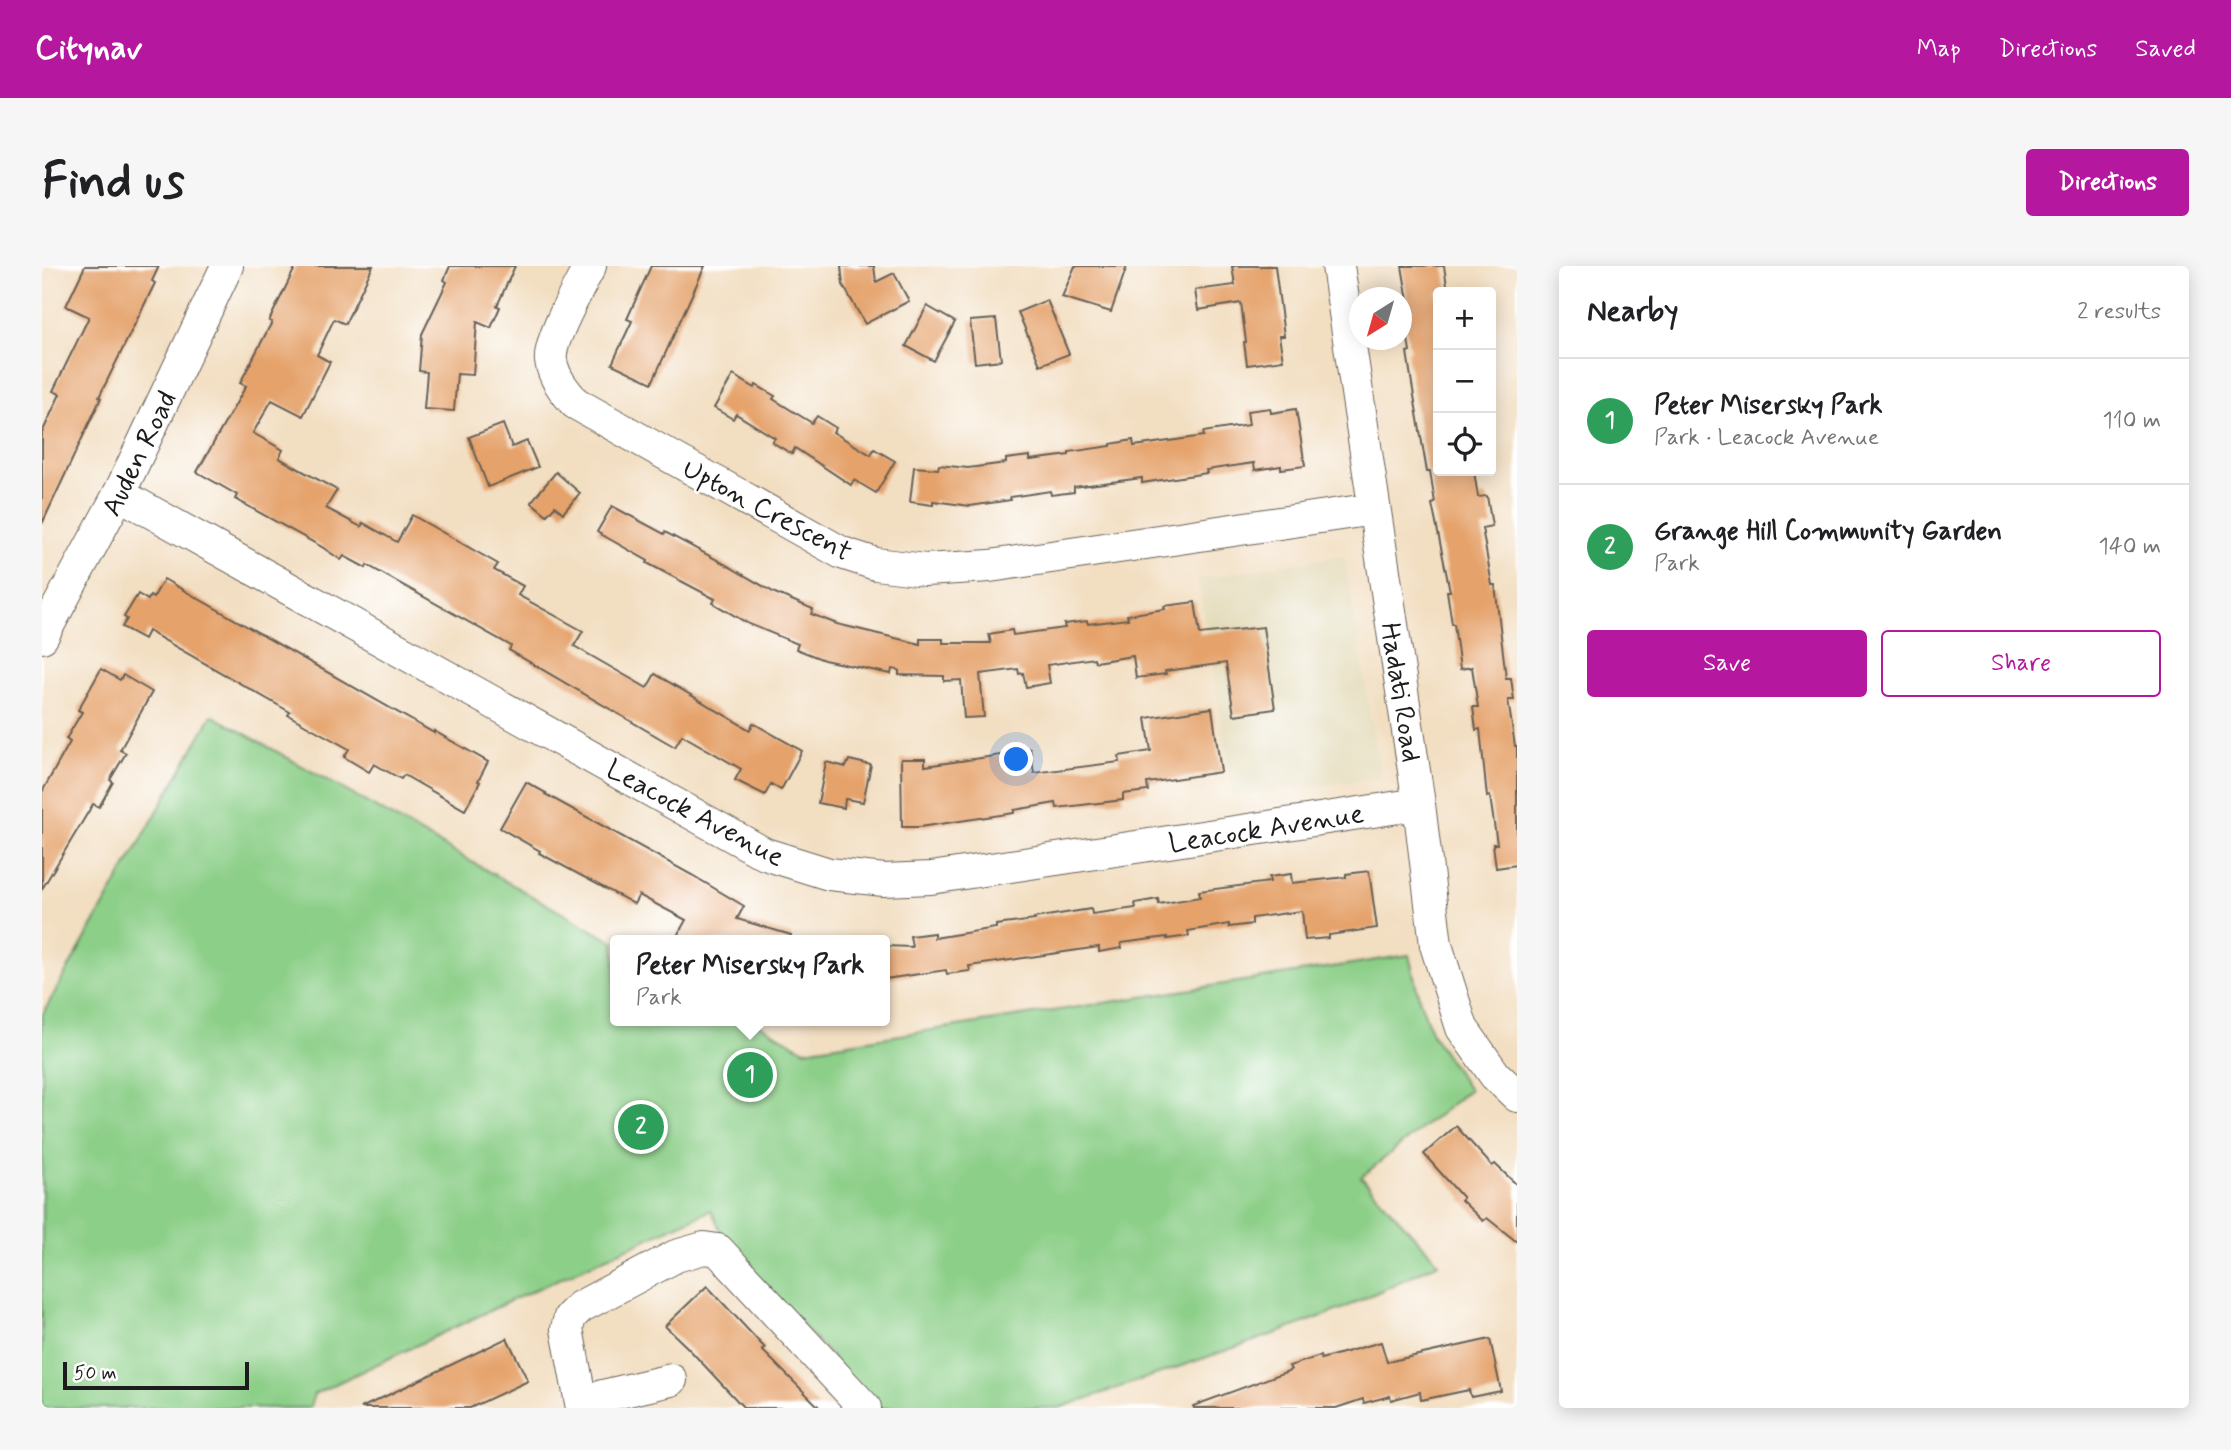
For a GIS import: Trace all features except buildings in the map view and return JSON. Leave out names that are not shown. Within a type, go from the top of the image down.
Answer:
[{"type":"street","name":"Auden Road","points":[[42,637],[119,494],[228,266]]},
{"type":"street","name":"Upton Crescent","points":[[590,266],[555,339],[551,360],[559,384],[575,403],[842,553],[876,564],[925,570],[990,566],[1374,509]]},
{"type":"street","name":"Hadati Road","points":[[1338,266],[1419,804],[1436,945],[1462,1028],[1495,1075],[1517,1096]]},
{"type":"street","name":"Leacock Avenue","points":[[119,494],[765,854],[829,874],[884,880],[931,878],[1419,804]]},
{"type":"street","points":[[671,1380],[581,1404],[567,1329],[570,1317],[580,1307],[677,1256],[704,1248],[718,1250],[865,1408]]},
{"type":"shaded area","points":[[1344,555],[1381,778],[1233,796],[1198,579]]},
{"type":"green space","points":[[212,715],[610,940],[610,1026],[762,1026],[805,1050],[1409,955],[1419,998],[1432,1034],[1469,1090],[1361,1177],[1439,1263],[1344,1308],[1059,1408],[878,1408],[726,1242],[711,1210],[314,1394],[310,1408],[42,1408],[42,1015]]},
{"type":"place","name":"Peter Misersky Park","points":[[750,1075]]},
{"type":"place","name":"Grange Hill Community Garden","points":[[641,1127]]}]
